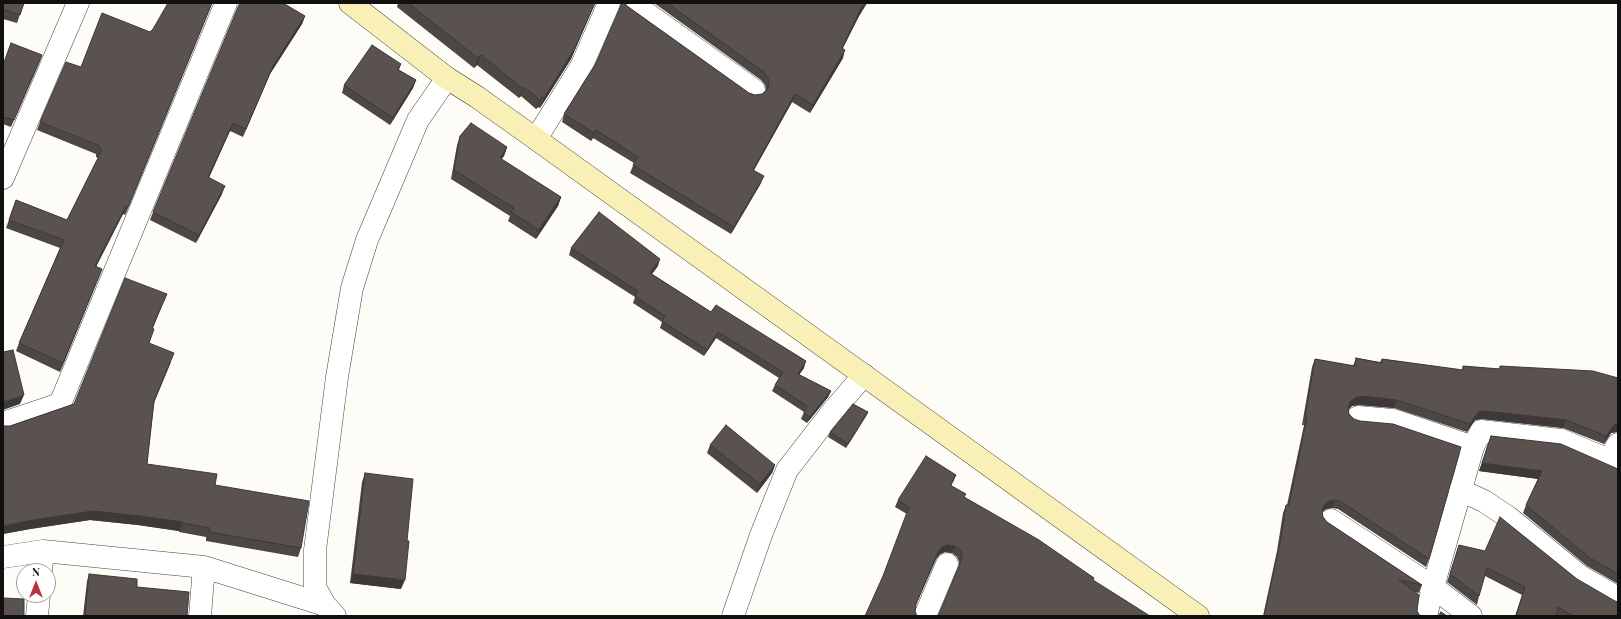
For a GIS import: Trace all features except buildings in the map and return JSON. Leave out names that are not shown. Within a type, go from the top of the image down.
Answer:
[{"type":"street","points":[[3,178],[78,3]]},
{"type":"street","points":[[3,423],[60,404],[226,3]]},
{"type":"street","points":[[350,3],[447,78],[477,97],[536,139],[1198,616]]},
{"type":"street","points":[[536,139],[582,65],[609,3]]},
{"type":"street","points":[[632,3],[754,90]]},
{"type":"street","points":[[330,610],[315,588],[315,550],[337,377],[352,288],[367,240],[418,120],[447,78]]},
{"type":"street","points":[[733,616],[761,535],[787,470],[832,412],[864,375]]},
{"type":"street","points":[[1358,417],[1393,420],[1473,447]]},
{"type":"street","points":[[1426,616],[1460,490],[1473,447],[1481,431],[1561,440],[1615,457]]},
{"type":"street","points":[[1460,490],[1484,501],[1502,513],[1580,576],[1618,598]]},
{"type":"street","points":[[1331,520],[1433,587],[1471,616]]},
{"type":"street","points":[[3,557],[42,561],[204,567],[330,610]]},
{"type":"street","points":[[925,616],[947,564]]},
{"type":"street","points":[[200,616],[204,567]]},
{"type":"street","points":[[37,616],[38,603]]}]
